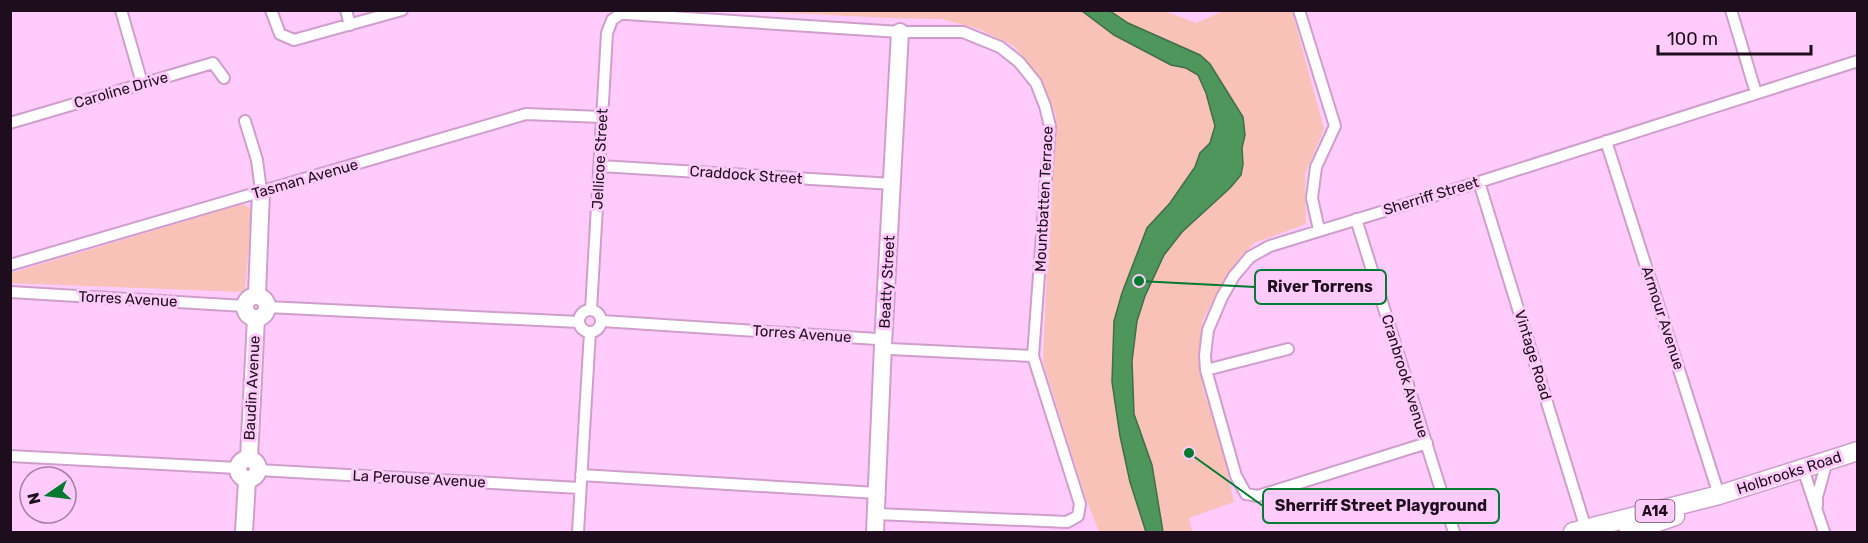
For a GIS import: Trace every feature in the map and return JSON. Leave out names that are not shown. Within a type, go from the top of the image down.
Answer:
[{"type":"main road","name":"Holbrooks Road","points":[[1586,530],[1719,495],[1857,451]]},
{"type":"main road","name":"Holbrooks Road","points":[[1629,532],[1697,509],[1719,495]]},
{"type":"street","points":[[121,10],[142,83]]},
{"type":"street","points":[[271,10],[280,34],[294,40],[402,10]]},
{"type":"street","points":[[346,10],[350,25]]},
{"type":"street","points":[[1299,10],[1335,126],[1316,167],[1312,198],[1318,230]]},
{"type":"street","points":[[1731,10],[1756,93]]},
{"type":"street","name":"Mountbatten Terrace","points":[[609,15],[626,14],[900,32],[963,32],[1000,47],[1019,62],[1036,83],[1046,106],[1050,126],[1034,356],[1080,504],[1078,516],[1067,522],[876,514]]},
{"type":"street","name":"Jellicoe Street","points":[[591,310],[609,15]]},
{"type":"street","name":"Beatty Street","points":[[875,532],[900,32]]},
{"type":"street","name":"Sherriff Street","points":[[1426,443],[1258,496],[1246,494],[1236,476],[1206,370],[1205,355],[1208,330],[1222,297],[1234,276],[1250,257],[1270,246],[1318,230],[1479,182],[1857,61]]},
{"type":"street","name":"Caroline Drive","points":[[10,123],[213,63],[224,78]]},
{"type":"street","name":"Tasman Avenue","points":[[10,265],[526,114],[602,117]]},
{"type":"street","name":"Baudin Avenue","points":[[244,122],[257,160],[261,191],[244,532]]},
{"type":"street","name":"Armour Avenue","points":[[1606,141],[1719,495]]},
{"type":"street","name":"Craddock Street","points":[[600,166],[892,184]]},
{"type":"street","name":"Vintage Road","points":[[1479,182],[1586,530]]},
{"type":"street","name":"Cranbrook Avenue","points":[[1356,219],[1454,532]]},
{"type":"street","name":"Torres Avenue","points":[[10,292],[256,307],[579,322]]},
{"type":"street","points":[[591,310],[598,313],[602,321],[597,330],[590,332],[583,329],[579,322],[581,315],[591,310]]},
{"type":"street","name":"Torres Avenue","points":[[602,321],[877,339],[890,349],[1034,356]]},
{"type":"street","points":[[578,532],[590,332]]},
{"type":"street","points":[[1206,370],[1288,349]]},
{"type":"street","name":"La Perouse Avenue","points":[[10,456],[580,488]]},
{"type":"street","points":[[1816,509],[1827,461]]},
{"type":"street","points":[[1796,471],[1797,478],[1816,509],[1824,532]]},
{"type":"street","points":[[581,475],[877,493]]},
{"type":"shaded area","points":[[1162,10],[1196,23],[1224,11],[1292,11],[1324,129],[1305,174],[1306,224],[1254,243],[1220,286],[1203,320],[1199,350],[1203,389],[1220,441],[1234,502],[1189,518],[1192,532],[1099,532],[1085,496],[1043,362],[1053,133],[1056,116],[1042,80],[1014,46],[979,29],[942,19],[744,11]]},
{"type":"shaded area","points":[[1082,11],[1110,11],[1128,23],[1200,55],[1210,64],[1243,117],[1245,135],[1241,175],[1182,232],[1164,255],[1145,296],[1137,321],[1132,361],[1134,414],[1152,465],[1163,532],[1146,532],[1130,482],[1112,382],[1114,321],[1122,293],[1147,228],[1170,203],[1195,167],[1200,153],[1210,143],[1215,126],[1206,93],[1198,75],[1186,68],[1171,65],[1114,35]]},
{"type":"shaded area","points":[[243,204],[252,210],[243,292],[11,283],[11,273]]},
{"type":"place","name":"River Torrens","points":[[1139,281]]},
{"type":"place","name":"Sherriff Street Playground","points":[[1189,453]]}]
